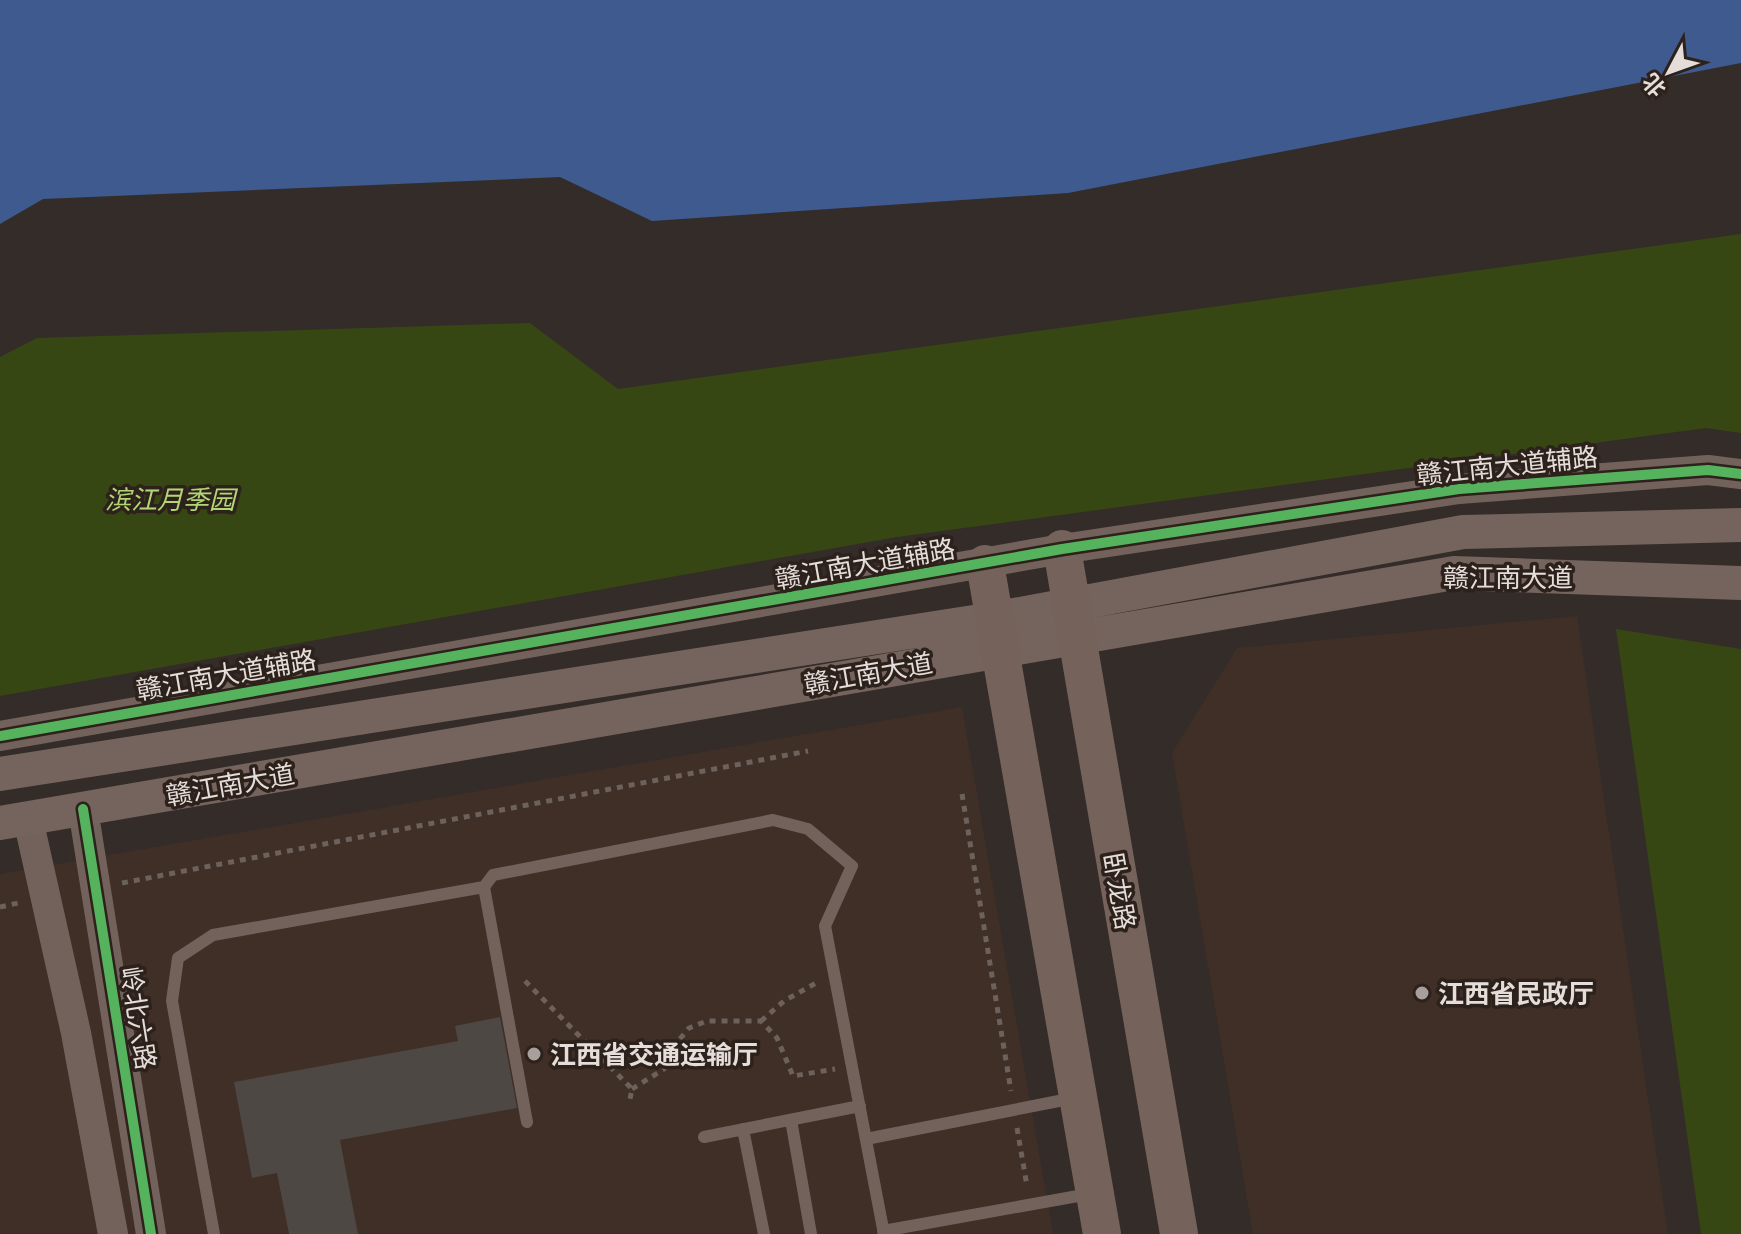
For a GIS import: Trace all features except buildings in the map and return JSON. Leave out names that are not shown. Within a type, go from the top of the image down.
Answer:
[{"type":"main road","name":"赣江南大道","points":[[14,821],[1074,621],[1463,532],[1741,525]]},
{"type":"main road","name":"卧龙路","points":[[1062,549],[1179,1234]]},
{"type":"main road","points":[[985,564],[1102,1234]]},
{"type":"main road","name":"赣江南大道","points":[[1074,621],[1454,573],[1741,583]]},
{"type":"main road","name":"赣江南大道","points":[[0,774],[996,635]]},
{"type":"street","name":"赣江南大道辅路","points":[[0,736],[1062,549],[1459,489],[1708,470],[1741,474]]},
{"type":"street","name":"岭北六路","points":[[83,809],[151,1234]]},
{"type":"street","points":[[14,821],[46,898],[76,1033],[113,1234]]},
{"type":"lane","points":[[214,1234],[172,1001],[178,958],[213,935],[484,887],[493,875],[773,820],[808,829],[852,866],[825,926],[884,1233],[1095,1193]]},
{"type":"lane","points":[[484,887],[527,1122]]},
{"type":"lane","points":[[866,1139],[1077,1097]]},
{"type":"lane","points":[[704,1137],[860,1106]]},
{"type":"lane","points":[[791,1120],[811,1234]]},
{"type":"lane","points":[[743,1129],[764,1234]]},
{"type":"path","points":[[96,888],[808,751]]},
{"type":"path","points":[[962,794],[1030,1205]]},
{"type":"path","points":[[0,907],[46,898]]},
{"type":"path","points":[[629,1104],[632,1089],[664,1069],[675,1045],[689,1028],[707,1021],[761,1021],[804,987],[836,980]]},
{"type":"path","points":[[525,981],[632,1089]]},
{"type":"path","points":[[761,1021],[777,1038],[793,1076],[852,1065]]},
{"type":"shaded area","name":"江西省民政厅","points":[[1577,616],[1668,1234],[1253,1234],[1172,753],[1237,648]]},
{"type":"shaded area","name":"江西省交通运输厅","points":[[962,707],[1053,1234],[0,1234],[0,874]]},
{"type":"green space","name":"滨江月季园","points":[[1741,234],[1741,433],[1706,428],[897,537],[0,696],[0,357],[37,338],[530,323],[618,389]]},
{"type":"green space","points":[[1616,629],[1741,649],[1741,1234],[1701,1234]]},
{"type":"water","points":[[0,0],[1741,0],[1741,63],[1068,193],[652,221],[560,177],[43,199],[0,224]]},
{"type":"cycle path","points":[[0,736],[1062,549],[1459,489],[1708,470],[1741,474]]},
{"type":"cycle path","points":[[83,809],[151,1234]]},
{"type":"place","name":"江西省民政厅","points":[[1422,993]]},
{"type":"place","name":"江西省交通运输厅","points":[[534,1054]]}]
